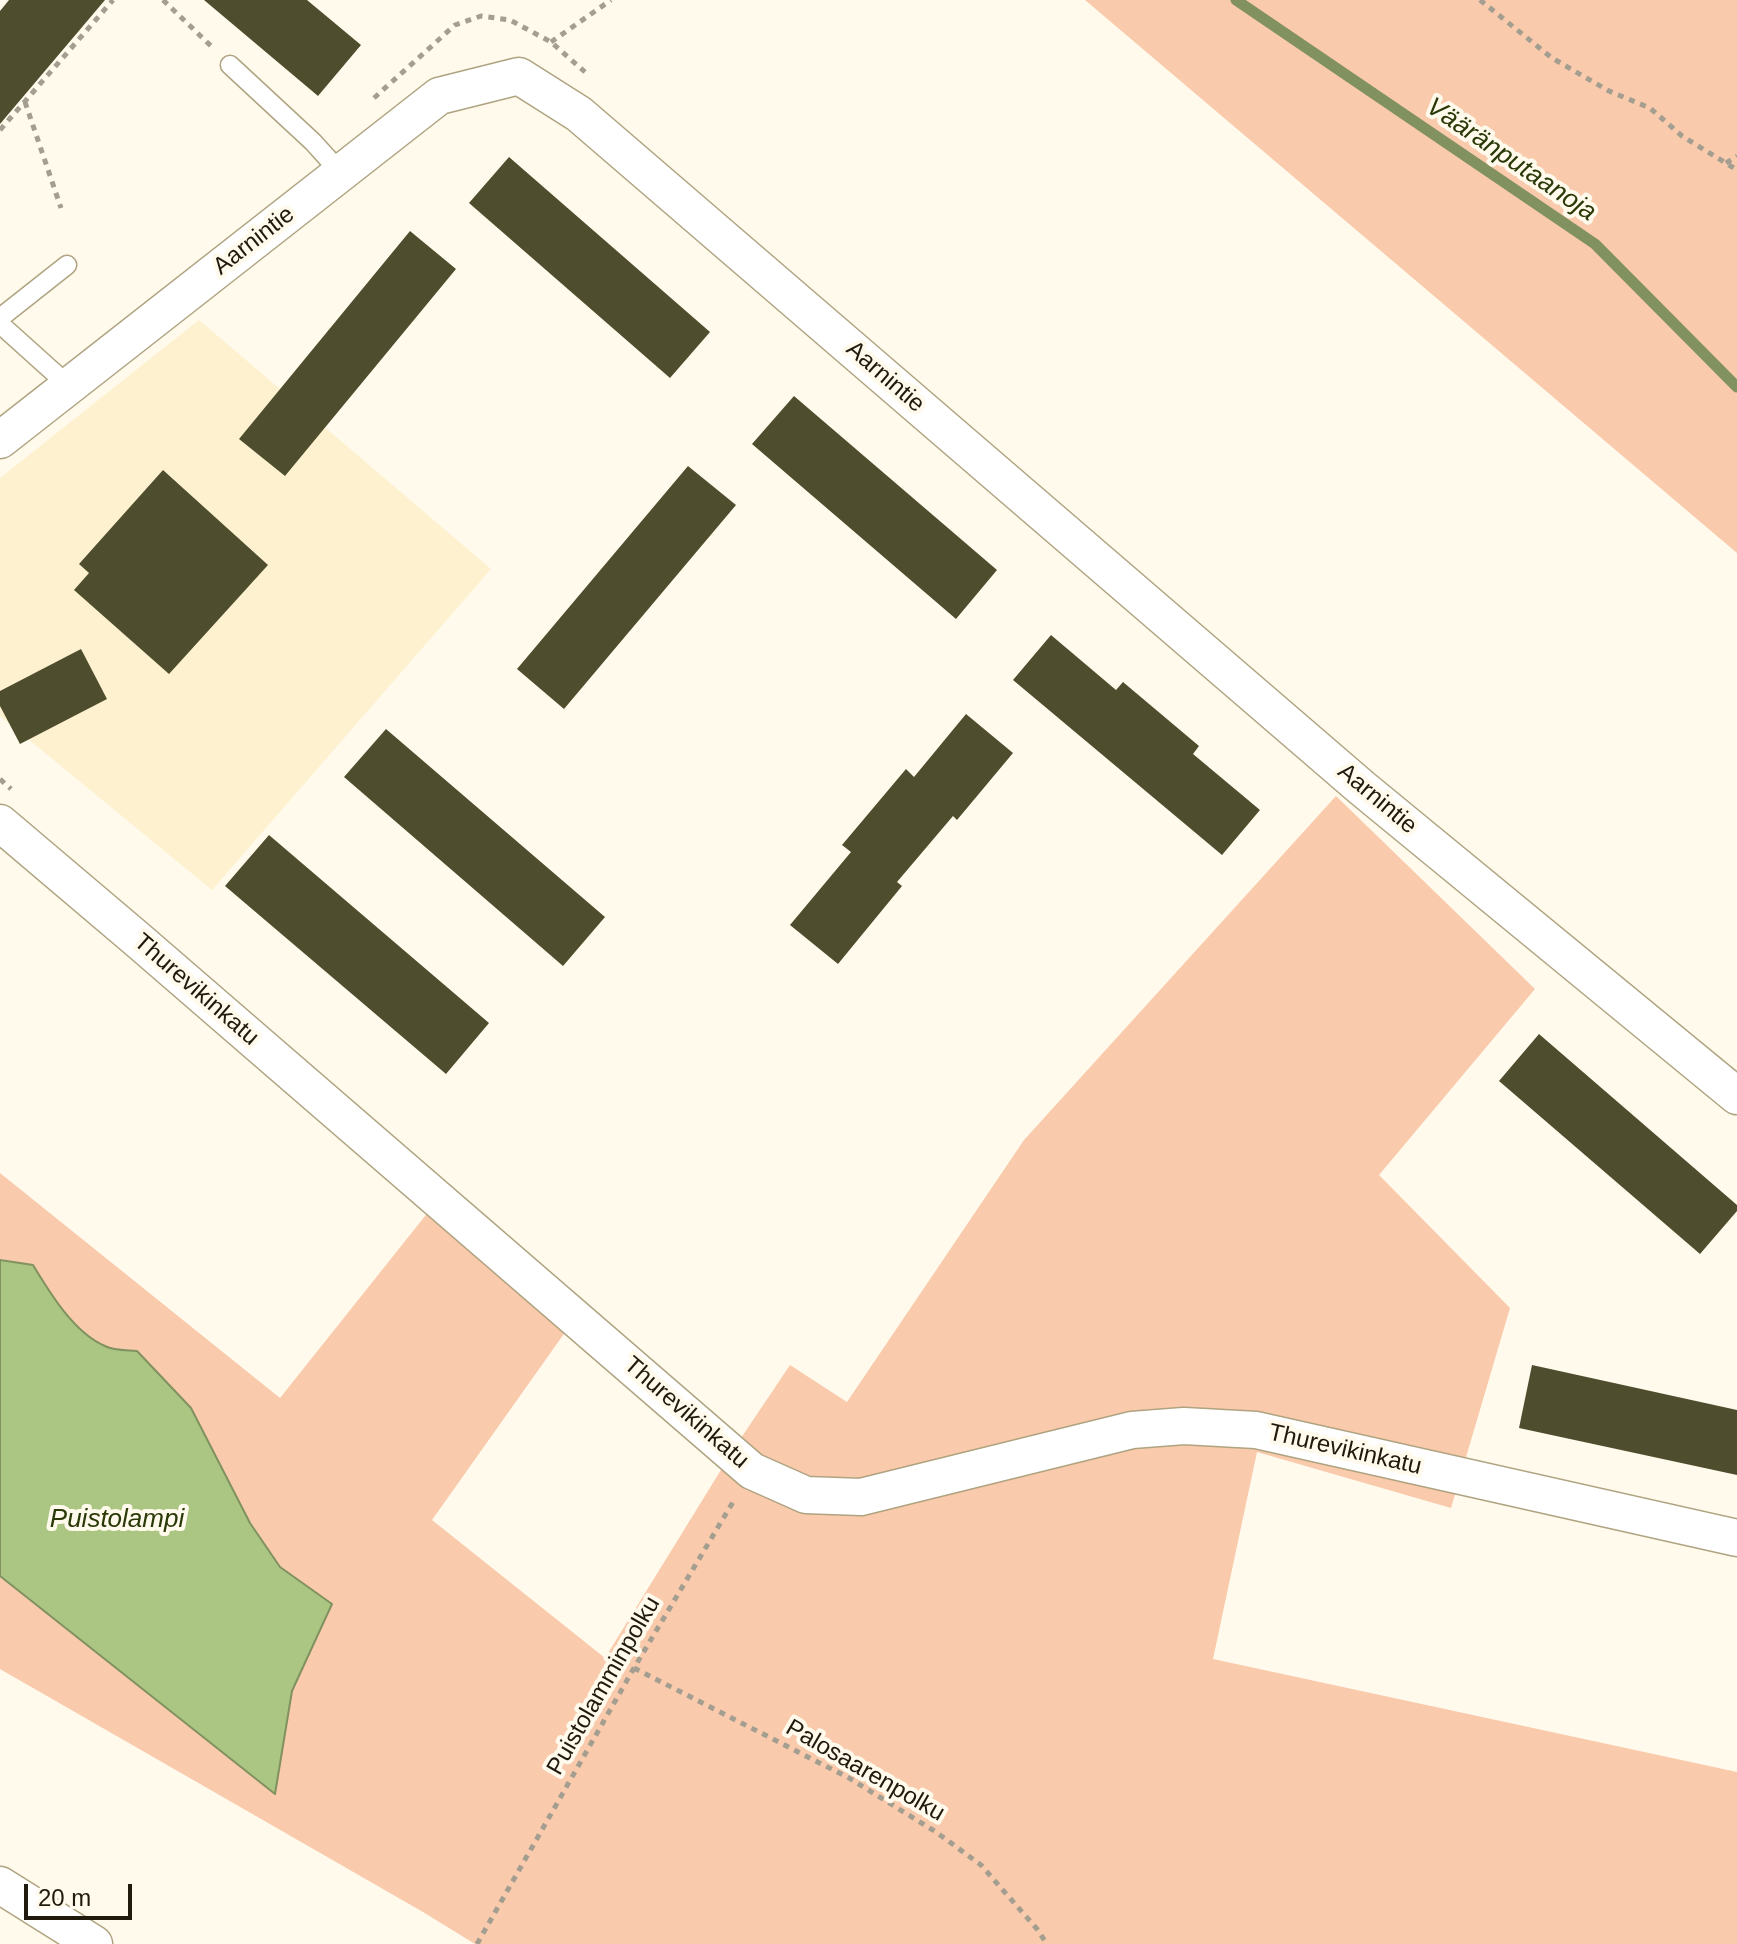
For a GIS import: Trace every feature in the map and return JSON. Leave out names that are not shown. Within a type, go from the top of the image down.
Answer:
[{"type":"street","name":"Aarnintie","points":[[0,440],[439,96],[519,76],[579,114],[1362,788],[1737,1096]]},
{"type":"street","name":"Thurevikinkatu","points":[[0,823],[752,1471],[806,1495],[861,1497],[1132,1430],[1184,1426],[1256,1430],[1737,1538]]},
{"type":"street","points":[[0,1885],[94,1944]]},
{"type":"lane","points":[[230,65],[313,142],[341,173]]},
{"type":"lane","points":[[67,265],[0,321],[69,386]]},
{"type":"path","points":[[0,130],[113,0]]},
{"type":"path","points":[[163,0],[230,65]]},
{"type":"path","points":[[551,42],[611,0]]},
{"type":"path","points":[[1480,0],[1552,58],[1609,91],[1650,108],[1682,136],[1737,170]]},
{"type":"path","points":[[363,107],[455,25],[481,16],[510,20],[551,42],[586,73]]},
{"type":"path","points":[[25,101],[61,208]]},
{"type":"path","points":[[1726,163],[1737,156]]},
{"type":"path","points":[[0,779],[11,789]]},
{"type":"path","name":"Puistolamminpolku","points":[[477,1944],[634,1668],[752,1471]]},
{"type":"path","name":"Palosaarenpolku","points":[[634,1668],[849,1778],[936,1832],[981,1865],[1047,1944]]},
{"type":"shaded area","points":[[1085,0],[1737,0],[1737,553]]},
{"type":"shaded area","points":[[199,320],[491,569],[212,890],[0,716],[0,478]]},
{"type":"shaded area","points":[[1336,796],[1535,989],[1379,1175],[1510,1308],[1451,1508],[1257,1452],[1213,1659],[1737,1772],[1737,1944],[475,1944],[0,1669],[0,1576],[275,1794],[292,1691],[331,1604],[280,1567],[138,1351],[117,1350],[95,1341],[64,1311],[33,1265],[0,1259],[0,1173],[280,1398],[441,1196],[578,1314],[432,1520],[605,1658],[737,1444],[790,1365],[847,1402],[1024,1140]]},
{"type":"water","name":"Puistolampi","points":[[0,1260],[33,1265],[64,1311],[94,1340],[113,1349],[137,1351],[191,1408],[250,1523],[280,1567],[332,1604],[292,1691],[275,1794],[0,1576]]},
{"type":"building","points":[[9,0],[105,0],[0,124],[0,11]]},
{"type":"building","points":[[204,0],[307,0],[361,45],[318,96]]},
{"type":"building","points":[[509,157],[710,332],[670,378],[469,203]]},
{"type":"building","points":[[410,231],[456,269],[285,476],[239,439]]},
{"type":"building","points":[[794,396],[997,570],[956,619],[752,444]]},
{"type":"building","points":[[688,466],[736,505],[564,709],[517,669]]},
{"type":"building","points":[[163,470],[268,565],[169,674],[74,590],[89,573],[79,564]]},
{"type":"building","points":[[1051,635],[1116,690],[1123,682],[1199,746],[1193,754],[1260,810],[1222,855],[1013,680]]},
{"type":"building","points":[[81,649],[107,699],[20,744],[0,706],[0,691]]},
{"type":"building","points":[[966,714],[1013,753],[957,820],[953,816],[897,882],[902,886],[838,964],[790,925],[851,852],[842,845],[906,769],[914,777]]},
{"type":"building","points":[[386,729],[605,917],[563,966],[344,777]]},
{"type":"building","points":[[269,835],[489,1023],[446,1074],[225,886]]},
{"type":"building","points":[[1539,1034],[1737,1205],[1737,1211],[1700,1254],[1499,1081]]},
{"type":"building","points":[[1532,1365],[1737,1410],[1737,1475],[1519,1428]]},
{"type":"waterway","name":"Vääränputaanoja","points":[[1236,0],[1595,244],[1737,387]]}]
